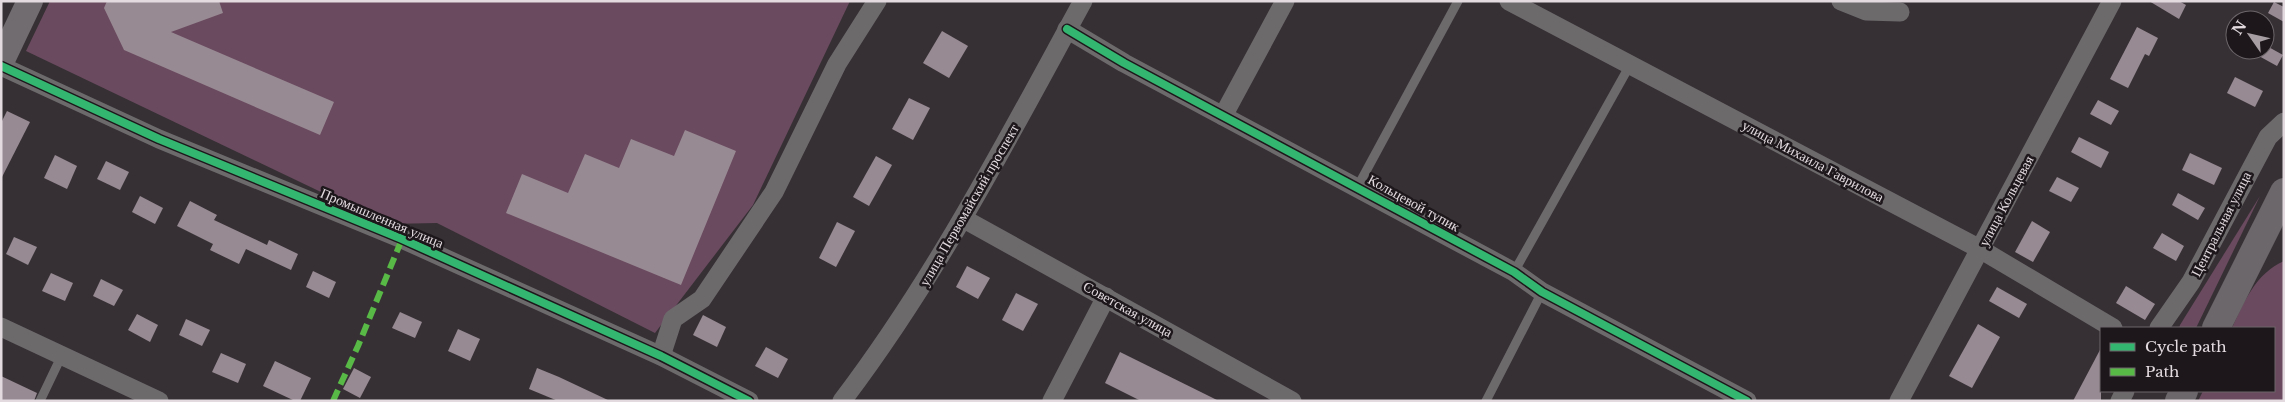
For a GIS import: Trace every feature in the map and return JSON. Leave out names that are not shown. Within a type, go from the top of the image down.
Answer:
[{"type":"highway","points":[[2217,327],[2282,199]]},
{"type":"street","points":[[1,64],[30,1]]},
{"type":"street","points":[[661,356],[673,319],[702,299],[774,192],[837,64],[877,1]]},
{"type":"street","name":"улица Первомайский проспект","points":[[842,401],[877,354],[964,219],[1083,1]]},
{"type":"street","points":[[1223,116],[1285,1]]},
{"type":"street","name":"улица Михаила Гаврилова","points":[[1508,1],[1980,249],[2111,327]]},
{"type":"street","points":[[1841,1],[1866,12],[1900,12]]},
{"type":"street","name":"улица Кольцевая","points":[[1898,401],[2112,1]]},
{"type":"street","name":"Кольцевой тупик","points":[[1067,29],[1124,63],[1358,186],[1514,272],[1542,292],[1747,401]]},
{"type":"street","name":"Промышленная улица","points":[[1,64],[160,139],[402,239],[661,356],[749,401]]},
{"type":"street","name":"Центральная улица","points":[[2160,327],[2191,282],[2268,137],[2284,122]]},
{"type":"street","name":"Советская улица","points":[[964,219],[1106,297],[1282,399]]},
{"type":"street","points":[[1052,401],[1106,297]]},
{"type":"street","points":[[1,327],[159,401]]},
{"type":"lane","points":[[1358,186],[1458,1]]},
{"type":"lane","points":[[1514,272],[1630,65]]},
{"type":"lane","points":[[1486,401],[1542,292]]},
{"type":"lane","points":[[40,401],[62,355]]},
{"type":"shaded area","points":[[50,1],[850,1],[753,205],[655,333],[437,223],[388,224],[26,51]]},
{"type":"shaded area","points":[[2260,196],[2196,327],[2179,327]]},
{"type":"shaded area","points":[[2284,261],[2284,401],[2198,401],[2202,392],[2275,392],[2275,327],[2232,327],[2252,289],[2274,266]]},
{"type":"building","points":[[107,1],[219,1],[223,13],[171,32],[334,102],[320,135],[124,50],[104,8]]},
{"type":"building","points":[[2149,1],[2179,1],[2186,5],[2179,19]]},
{"type":"building","points":[[2274,2],[2284,7],[2284,22],[2275,17],[2275,10],[2270,10]]},
{"type":"building","points":[[2137,27],[2158,38],[2149,56],[2145,54],[2128,88],[2110,79]]},
{"type":"building","points":[[942,31],[968,46],[949,78],[923,63]]},
{"type":"building","points":[[2275,51],[2283,55],[2277,66],[2266,60],[2275,60]]},
{"type":"building","points":[[2235,77],[2263,91],[2255,107],[2227,93]]},
{"type":"building","points":[[909,98],[930,108],[913,140],[892,129]]},
{"type":"building","points":[[2098,100],[2119,111],[2111,125],[2090,114]]},
{"type":"building","points":[[7,111],[30,122],[1,179],[1,123]]},
{"type":"building","points":[[685,130],[736,151],[681,285],[506,213],[522,174],[568,193],[585,154],[619,168],[631,139],[674,156]]},
{"type":"building","points":[[2079,137],[2109,152],[2101,168],[2071,152]]},
{"type":"building","points":[[2190,153],[2222,168],[2214,185],[2182,170]]},
{"type":"building","points":[[55,155],[77,166],[67,189],[44,178]]},
{"type":"building","points":[[876,156],[892,165],[869,206],[853,197]]},
{"type":"building","points":[[106,161],[129,172],[120,190],[97,179]]},
{"type":"building","points":[[2057,177],[2079,188],[2071,202],[2049,191]]},
{"type":"building","points":[[2178,193],[2205,208],[2198,220],[2172,205]]},
{"type":"building","points":[[140,196],[163,208],[155,224],[132,212]]},
{"type":"building","points":[[190,201],[217,215],[214,220],[267,245],[269,240],[298,254],[291,270],[246,249],[239,264],[210,250],[213,244],[177,226]]},
{"type":"building","points":[[2032,221],[2050,232],[2033,262],[2015,252]]},
{"type":"building","points":[[837,222],[855,231],[836,267],[819,258]]},
{"type":"building","points":[[2162,233],[2184,246],[2176,261],[2153,248]]},
{"type":"building","points":[[14,237],[37,247],[28,265],[6,254]]},
{"type":"building","points":[[967,266],[990,278],[978,299],[956,287]]},
{"type":"building","points":[[313,271],[336,282],[329,298],[306,287]]},
{"type":"building","points":[[51,273],[73,283],[65,301],[42,291]]},
{"type":"building","points":[[101,279],[123,290],[114,306],[93,296]]},
{"type":"building","points":[[2126,286],[2155,304],[2145,320],[2116,303]]},
{"type":"building","points":[[1997,287],[2027,304],[2019,318],[1989,301]]},
{"type":"building","points":[[1016,293],[1038,304],[1023,331],[1002,320]]},
{"type":"building","points":[[400,312],[422,322],[415,338],[392,328]]},
{"type":"building","points":[[137,314],[158,325],[150,342],[128,330]]},
{"type":"building","points":[[703,315],[726,327],[717,347],[693,335]]},
{"type":"building","points":[[186,319],[210,330],[202,346],[179,335]]},
{"type":"building","points":[[1978,324],[2000,337],[1972,388],[1949,376]]},
{"type":"building","points":[[458,329],[480,339],[470,361],[448,351]]},
{"type":"building","points":[[766,347],[788,359],[778,378],[755,366]]},
{"type":"building","points":[[2100,350],[2101,401],[2073,401]]},
{"type":"building","points":[[1120,352],[1219,401],[1141,401],[1105,383]]},
{"type":"building","points":[[221,353],[246,364],[238,383],[212,372]]},
{"type":"building","points":[[275,361],[311,378],[300,401],[295,401],[263,386]]},
{"type":"building","points":[[354,368],[371,377],[360,398],[343,389]]},
{"type":"building","points":[[537,368],[610,401],[558,401],[529,389]]},
{"type":"building","points":[[1,376],[37,393],[34,401],[1,401]]},
{"type":"marked path","points":[[333,401],[402,239]]},
{"type":"cycle path","points":[[1067,29],[1124,63],[1514,272],[1542,292],[1747,401]]},
{"type":"cycle path","points":[[1,66],[159,139],[402,239],[661,356],[749,401]]}]
